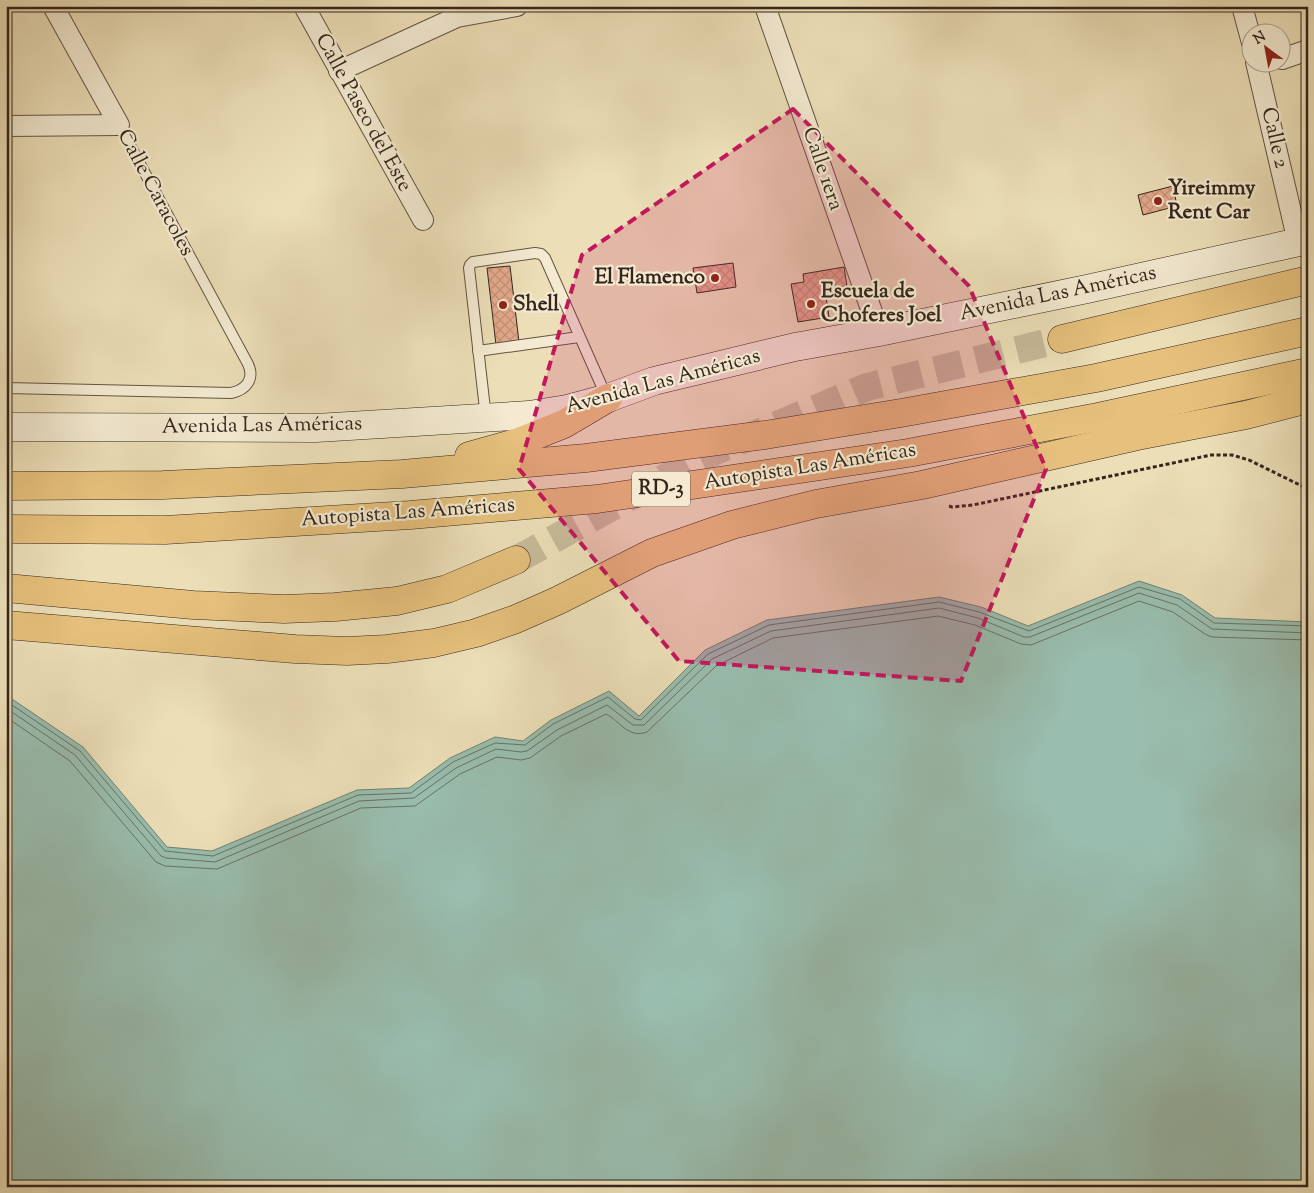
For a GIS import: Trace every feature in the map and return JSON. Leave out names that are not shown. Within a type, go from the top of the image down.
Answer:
[{"type":"highway","points":[[1062,339],[1308,280]]},
{"type":"highway","name":"Autopista Las Américas","points":[[6,486],[163,485],[402,474],[586,458],[766,435],[1096,378],[1308,331]]},
{"type":"highway","name":"Autopista Las Américas","points":[[6,529],[166,530],[410,515],[597,499],[908,453],[1098,417],[1308,372]]},
{"type":"highway","points":[[402,474],[519,442],[564,424],[608,398]]},
{"type":"highway","points":[[6,625],[295,650],[347,651],[387,649],[434,643],[476,633],[516,619],[557,601],[652,553],[732,524],[816,504],[922,485],[1137,436],[1246,415],[1308,400]]},
{"type":"highway","points":[[6,588],[193,605],[284,609],[334,608],[397,601],[447,589],[516,560]]},
{"type":"main road","name":"Avenida Las Américas","points":[[6,427],[316,428],[530,415],[567,409],[700,369],[795,347],[880,332],[1087,289],[1303,241]]},
{"type":"street","name":"Calle Caracoles","points":[[52,6],[119,125]]},
{"type":"street","name":"Calle Paseo del Este","points":[[304,6],[423,220]]},
{"type":"street","points":[[339,71],[458,17],[517,6]]},
{"type":"street","name":"Calle 1era","points":[[765,6],[880,332]]},
{"type":"street","points":[[1242,6],[1246,22]]},
{"type":"street","points":[[1292,56],[1308,50]]},
{"type":"street","name":"Calle 2","points":[[1264,72],[1303,241]]},
{"type":"street","points":[[6,126],[119,125]]},
{"type":"lane","name":"Calle Caracoles","points":[[6,388],[231,393],[239,391],[249,382],[251,371],[248,364],[119,125]]},
{"type":"lane","points":[[486,418],[469,268],[473,262],[535,253],[541,254],[545,258],[608,398]]},
{"type":"lane","points":[[478,351],[579,337]]},
{"type":"path","points":[[943,504],[952,508],[973,505],[1211,455],[1232,455],[1250,460],[1308,489]]},
{"type":"highlighted area","points":[[793,109],[969,286],[1046,469],[961,681],[679,661],[519,469],[582,255]]},
{"type":"water","points":[[1139,581],[1182,595],[1215,618],[1308,622],[1308,1187],[6,1187],[6,695],[83,747],[167,847],[212,851],[357,790],[409,788],[450,758],[495,737],[523,741],[551,720],[609,691],[639,716],[705,650],[767,620],[939,597],[981,607],[1028,626]]},
{"type":"building","name":"Yireimmy Rent Car","points":[[1173,186],[1177,206],[1143,215],[1138,195]]},
{"type":"building","name":"El Flamenco","points":[[733,263],[736,287],[697,293],[693,268]]},
{"type":"building","name":"Shell","points":[[510,266],[519,342],[496,345],[487,268]]},
{"type":"building","name":"Escuela de Choferes Joel","points":[[844,267],[847,286],[825,290],[829,317],[798,322],[791,284],[804,282],[803,274]]},
{"type":"tunnel","points":[[516,560],[704,456],[867,387],[1062,339]]},
{"type":"place","name":"Yireimmy Rent Car","points":[[1158,201]]},
{"type":"place","name":"El Flamenco","points":[[715,278]]},
{"type":"place","name":"Escuela de Choferes Joel","points":[[811,304]]},
{"type":"place","name":"Shell","points":[[503,305]]}]
